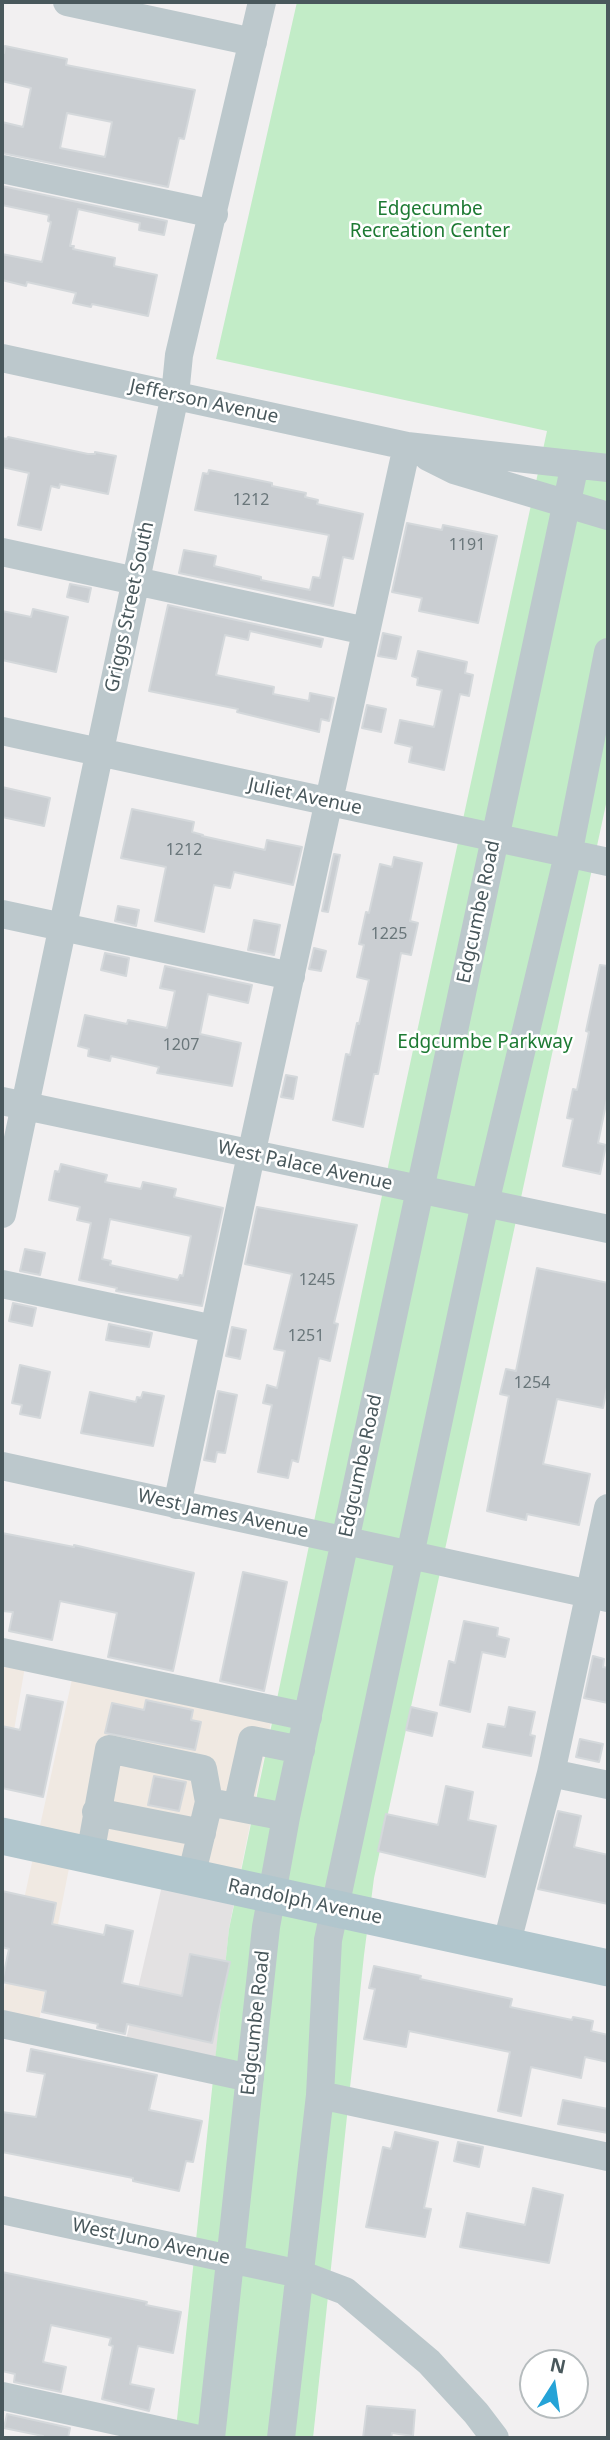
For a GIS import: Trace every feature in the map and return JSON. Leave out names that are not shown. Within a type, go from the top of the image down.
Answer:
[{"type":"main road","name":"Randolph Avenue","points":[[2,1836],[608,1968]]},
{"type":"street","points":[[67,2],[253,43]]},
{"type":"street","name":"Griggs Street South","points":[[2,1214],[13,1103],[63,928],[175,395],[178,355],[214,214],[261,2]]},
{"type":"street","points":[[2,169],[214,214]]},
{"type":"street","name":"Jefferson Avenue","points":[[2,358],[407,446],[575,464]]},
{"type":"street","points":[[177,1504],[407,446]]},
{"type":"street","name":"Jefferson Avenue","points":[[407,446],[454,470],[567,503]]},
{"type":"street","points":[[575,464],[608,468]]},
{"type":"street","name":"Edgcumbe Road","points":[[211,2438],[266,1927],[286,1817],[575,464]]},
{"type":"street","points":[[567,503],[608,516]]},
{"type":"street","points":[[2,552],[366,631]]},
{"type":"street","points":[[281,2438],[320,2095],[328,1940],[485,1203],[568,855],[608,652]]},
{"type":"street","name":"Juliet Avenue","points":[[2,732],[608,862]]},
{"type":"street","points":[[2,914],[291,976]]},
{"type":"street","name":"West Palace Avenue","points":[[13,1103],[608,1229]]},
{"type":"street","points":[[2,1284],[214,1329]]},
{"type":"street","name":"West James Avenue","points":[[2,1466],[599,1596]]},
{"type":"street","points":[[506,1946],[599,1596],[608,1508]]},
{"type":"street","points":[[2,1652],[308,1717]]},
{"type":"street","points":[[237,1807],[252,1740],[300,1750]]},
{"type":"street","points":[[90,1855],[109,1749],[203,1769],[209,1802],[191,1877]]},
{"type":"street","points":[[551,1773],[608,1785]]},
{"type":"street","points":[[209,1802],[286,1817]]},
{"type":"street","points":[[96,1812],[202,1833]]},
{"type":"street","points":[[2,2024],[250,2078]]},
{"type":"street","points":[[320,2095],[608,2157]]},
{"type":"street","name":"West Juno Avenue","points":[[2,2210],[300,2274],[345,2291],[429,2362],[495,2438]]},
{"type":"street","points":[[2,2396],[194,2438]]},
{"type":"shaded area","points":[[2,1650],[27,1655],[2,1800]]},
{"type":"shaded area","points":[[74,1670],[273,1712],[236,1893],[71,1858],[38,2026],[2,2018],[2,2000]]},
{"type":"shaded area","points":[[164,1877],[236,1893],[229,1929],[214,2075],[122,2057]]},
{"type":"green space","name":"Edgcumbe Parkway","points":[[297,2],[608,2],[608,795],[374,1878],[313,2438],[175,2438],[229,1929],[394,1138],[547,431],[216,359]]},
{"type":"building","points":[[5,46],[67,59],[66,65],[195,90],[184,139],[179,138],[168,187],[2,153],[2,122],[23,127],[31,88],[2,81],[2,52],[4,53]],"holes":[[[67,113],[112,122],[105,157],[60,148]]]},
{"type":"building","points":[[2,186],[167,221],[164,235],[139,230],[140,223],[78,209],[70,246],[74,246],[73,249],[115,258],[114,266],[157,275],[148,316],[92,304],[91,307],[73,303],[76,293],[27,282],[26,286],[2,280],[2,254],[42,262],[51,222],[48,221],[49,215],[2,205]]},
{"type":"building","points":[[2,438],[88,454],[95,452],[116,456],[108,494],[60,484],[59,488],[51,486],[41,530],[18,525],[29,473],[2,467]]},
{"type":"building","points":[[209,470],[272,483],[272,486],[306,493],[305,497],[318,500],[317,504],[363,514],[353,559],[343,557],[333,606],[179,573],[184,550],[216,556],[214,566],[261,577],[261,580],[310,590],[313,577],[320,578],[329,535],[195,510],[203,473],[208,474]]},
{"type":"building","points":[[407,523],[442,530],[443,525],[497,536],[478,623],[419,611],[422,598],[392,592]]},
{"type":"building","points":[[70,584],[91,588],[88,602],[67,597]]},
{"type":"building","points":[[168,605],[323,639],[321,647],[250,631],[248,640],[225,635],[216,675],[274,687],[273,694],[309,701],[310,693],[334,698],[329,721],[321,719],[319,732],[237,712],[238,709],[149,691]]},
{"type":"building","points":[[33,609],[68,617],[56,672],[2,660],[2,611],[31,617]]},
{"type":"building","points":[[383,633],[401,637],[396,659],[378,656]]},
{"type":"building","points":[[418,651],[467,662],[465,673],[473,675],[469,696],[460,694],[444,770],[409,762],[412,747],[395,743],[400,720],[434,727],[442,690],[417,685],[418,678],[412,676]]},
{"type":"building","points":[[367,705],[386,709],[381,732],[362,728]]},
{"type":"building","points":[[2,787],[50,798],[44,826],[2,817]]},
{"type":"building","points":[[132,809],[194,822],[192,832],[202,836],[265,850],[267,840],[302,847],[293,885],[234,872],[230,888],[214,885],[204,932],[155,921],[166,867],[121,858]]},
{"type":"building","points":[[334,854],[340,855],[328,912],[322,911]]},
{"type":"building","points":[[394,857],[422,863],[410,921],[418,923],[411,955],[401,953],[378,1074],[374,1074],[363,1127],[333,1120],[346,1054],[350,1055],[369,980],[357,977],[364,945],[359,944],[366,912],[369,913],[380,864],[392,867]]},
{"type":"building","points":[[118,906],[139,910],[136,926],[115,921]]},
{"type":"building","points":[[254,920],[280,925],[274,955],[248,950]]},
{"type":"building","points":[[314,948],[326,951],[321,971],[309,969]]},
{"type":"building","points":[[105,953],[129,958],[126,976],[101,970]]},
{"type":"building","points":[[600,965],[608,966],[608,1094],[598,1143],[606,1145],[600,1174],[563,1166],[573,1119],[567,1118],[573,1089],[577,1090]]},
{"type":"building","points":[[165,966],[252,985],[248,1003],[208,994],[200,1034],[241,1043],[232,1086],[157,1073],[159,1067],[111,1056],[110,1061],[88,1056],[89,1049],[78,1046],[85,1015],[127,1024],[128,1020],[167,1028],[175,991],[160,988]]},
{"type":"building","points":[[286,1075],[297,1077],[293,1099],[281,1097]]},
{"type":"building","points":[[61,1164],[107,1175],[105,1182],[141,1189],[143,1182],[176,1189],[174,1197],[223,1208],[202,1306],[116,1291],[117,1288],[79,1280],[91,1223],[77,1220],[80,1207],[49,1200],[55,1171],[59,1172]],"holes":[[[110,1219],[191,1236],[183,1276],[180,1275],[178,1280],[110,1265],[111,1261],[102,1259]]]},
{"type":"building","points":[[257,1207],[357,1225],[334,1323],[338,1324],[330,1361],[319,1358],[298,1462],[292,1460],[288,1478],[258,1472],[272,1405],[263,1403],[267,1385],[277,1388],[285,1351],[274,1349],[292,1274],[245,1264]]},
{"type":"building","points":[[25,1249],[45,1253],[40,1275],[20,1271]]},
{"type":"building","points":[[537,1268],[608,1283],[608,1382],[603,1408],[557,1399],[543,1464],[590,1474],[579,1525],[527,1514],[526,1520],[487,1511],[509,1396],[500,1394],[506,1369],[516,1371]]},
{"type":"building","points":[[13,1303],[36,1308],[32,1326],[9,1321]]},
{"type":"building","points":[[109,1324],[152,1333],[149,1347],[106,1340]]},
{"type":"building","points":[[232,1327],[246,1330],[240,1359],[226,1356]]},
{"type":"building","points":[[20,1365],[50,1372],[40,1418],[20,1414],[22,1405],[12,1403]]},
{"type":"building","points":[[218,1391],[237,1395],[225,1453],[217,1452],[215,1462],[204,1460]]},
{"type":"building","points":[[90,1392],[136,1402],[143,1392],[164,1396],[153,1446],[81,1433]]},
{"type":"building","points":[[2,1533],[74,1545],[194,1573],[173,1671],[108,1657],[117,1613],[60,1601],[52,1640],[9,1631],[13,1612],[2,1611]]},
{"type":"building","points":[[243,1572],[287,1582],[264,1691],[220,1681]]},
{"type":"building","points":[[464,1621],[498,1628],[497,1636],[509,1639],[505,1657],[482,1652],[470,1712],[440,1705],[449,1661],[455,1663]]},
{"type":"building","points":[[593,1656],[604,1659],[603,1667],[608,1668],[608,1703],[584,1698]]},
{"type":"building","points":[[27,1695],[63,1702],[43,1797],[2,1788],[2,1726],[20,1730]]},
{"type":"building","points":[[146,1700],[193,1710],[191,1720],[201,1722],[195,1750],[105,1733],[112,1703],[144,1710]]},
{"type":"building","points":[[411,1707],[437,1713],[432,1736],[406,1730]]},
{"type":"building","points":[[509,1707],[535,1712],[530,1735],[535,1736],[531,1756],[483,1747],[488,1724],[505,1727]]},
{"type":"building","points":[[580,1739],[603,1744],[599,1762],[576,1757]]},
{"type":"building","points":[[154,1776],[186,1782],[179,1811],[148,1805]]},
{"type":"building","points":[[446,1786],[473,1792],[468,1820],[496,1826],[485,1877],[378,1851],[386,1814],[438,1825]]},
{"type":"building","points":[[558,1811],[581,1816],[574,1847],[608,1855],[608,1904],[538,1889]]},
{"type":"building","points":[[2,1891],[56,1903],[52,1924],[104,1935],[106,1925],[133,1931],[122,1983],[182,1996],[190,1954],[230,1962],[212,2043],[127,2024],[125,2034],[97,2028],[98,2024],[42,2012],[46,1991],[2,1982],[9,1949],[2,1947]]},
{"type":"building","points":[[374,1966],[512,1999],[510,2007],[572,2020],[573,2017],[593,2021],[591,2031],[608,2035],[608,2062],[585,2057],[581,2078],[531,2067],[521,2116],[498,2111],[510,2052],[409,2031],[406,2047],[364,2039],[375,1989],[369,1988]]},
{"type":"building","points":[[31,2049],[157,2075],[149,2110],[202,2121],[193,2162],[186,2161],[179,2191],[133,2181],[133,2178],[2,2152],[2,2112],[36,2117],[45,2074],[27,2071]]},
{"type":"building","points":[[563,2100],[608,2109],[608,2133],[558,2124]]},
{"type":"building","points":[[395,2132],[438,2142],[424,2208],[431,2209],[425,2237],[366,2227],[383,2147],[391,2149]]},
{"type":"building","points":[[458,2142],[483,2147],[479,2167],[454,2161]]},
{"type":"building","points":[[533,2188],[563,2195],[549,2263],[460,2247],[467,2213],[525,2225]]},
{"type":"building","points":[[2,2272],[147,2302],[146,2305],[181,2312],[173,2353],[138,2346],[130,2384],[154,2389],[149,2411],[102,2399],[113,2346],[109,2345],[111,2338],[51,2325],[43,2362],[66,2367],[61,2392],[14,2382],[15,2374],[2,2371]]},
{"type":"building","points":[[367,2406],[415,2410],[413,2436],[392,2433],[391,2438],[363,2438]]},
{"type":"building","points":[[7,2414],[70,2428],[68,2438],[42,2438],[43,2436],[4,2428]]},
{"type":"park label","name":"Edgecumbe Recreation Center","points":[[430,221]]}]
